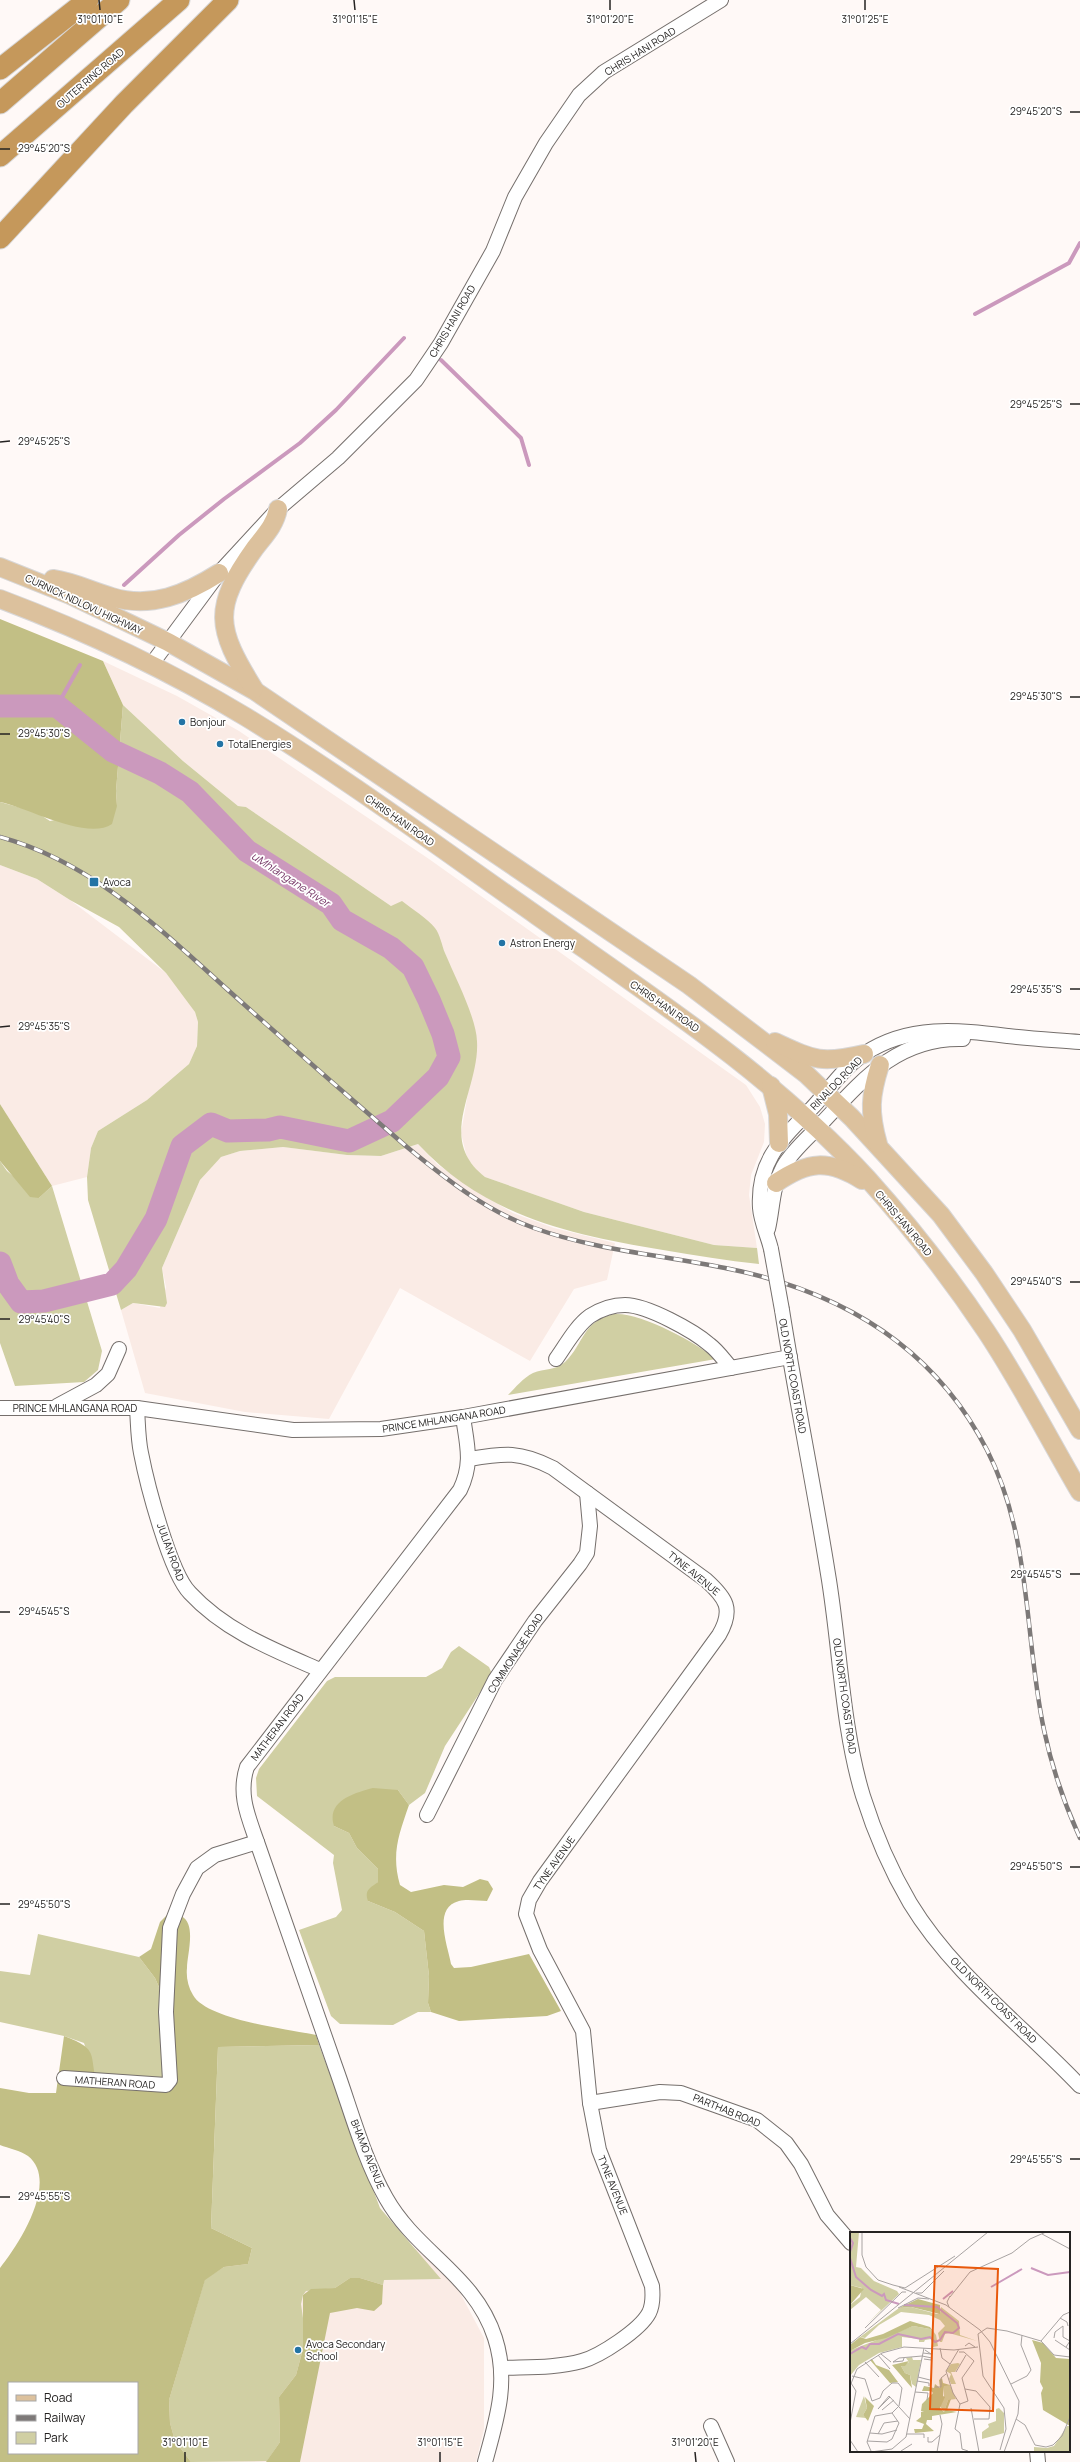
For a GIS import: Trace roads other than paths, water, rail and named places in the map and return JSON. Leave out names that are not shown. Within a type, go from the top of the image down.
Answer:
[{"type":"highway","points":[[0,69],[88,0]]},
{"type":"highway","points":[[0,103],[119,0]]},
{"type":"highway","name":"OUTER RING ROAD","points":[[0,156],[179,0]]},
{"type":"highway","points":[[0,238],[124,104],[228,0]]},
{"type":"main road","points":[[255,691],[235,658],[228,642],[223,623],[224,602],[232,582],[273,526],[278,509]]},
{"type":"main road","name":"CURNICK NDLOVU HIGHWAY","points":[[0,567],[20,574],[168,642]]},
{"type":"main road","points":[[20,574],[68,581],[112,597],[147,602],[184,593],[219,573]]},
{"type":"main road","points":[[0,599],[70,626],[151,665]]},
{"type":"main road","points":[[168,642],[255,691],[670,972],[746,1028],[833,1099],[879,1147],[941,1216],[984,1273],[1022,1330],[1080,1430]]},
{"type":"main road","name":"CHRIS HANI ROAD","points":[[151,665],[243,715],[331,772],[656,999],[771,1086],[811,1122],[875,1188],[933,1256],[988,1334],[1080,1492]]},
{"type":"main road","points":[[746,1028],[809,1058],[824,1061],[837,1060],[864,1054]]},
{"type":"main road","points":[[879,1147],[871,1114],[871,1101],[880,1065]]},
{"type":"main road","points":[[771,1086],[779,1116],[779,1143]]},
{"type":"main road","points":[[776,1183],[794,1170],[810,1166],[824,1165],[853,1174],[875,1188]]},
{"type":"street","name":"CHRIS HANI ROAD","points":[[151,665],[219,573],[278,509],[338,458],[416,380],[441,343],[493,251],[515,197],[546,143],[579,95],[604,72],[721,0]]},
{"type":"street","name":"RINALDO ROAD","points":[[833,1099],[847,1069],[864,1054],[906,1035],[928,1031],[981,1032],[1007,1036],[1080,1042]]},
{"type":"street","name":"RINALDO ROAD","points":[[811,1122],[833,1099],[880,1065],[917,1046],[957,1038],[984,1039],[1007,1036]]},
{"type":"street","name":"OLD NORTH COAST ROAD","points":[[811,1122],[779,1143],[766,1166],[760,1187],[760,1209],[771,1249],[828,1574],[853,1751],[862,1795],[886,1858],[911,1904],[940,1944],[973,1982],[1080,2086]]},
{"type":"street","name":"OLD NORTH COAST ROAD","points":[[767,1232],[776,1183],[784,1166],[811,1122]]},
{"type":"street","points":[[556,1359],[576,1331],[589,1317],[604,1308],[627,1305],[660,1316],[699,1338],[710,1345],[731,1368]]},
{"type":"street","points":[[55,1407],[96,1385],[108,1374],[119,1349]]},
{"type":"street","name":"PRINCE MHLANGANA ROAD","points":[[0,1408],[137,1408],[293,1430],[381,1429],[462,1417],[790,1357]]},
{"type":"street","name":"JULIAN ROAD","points":[[137,1408],[141,1452],[157,1513],[180,1581],[199,1602],[234,1629],[264,1646],[320,1670]]},
{"type":"street","name":"MATHERAN ROAD","points":[[64,2078],[166,2085],[170,2080],[166,2012],[170,1928],[183,1894],[197,1868],[215,1855],[257,1842],[243,1798],[242,1787],[247,1767],[320,1670],[460,1490],[467,1475],[469,1459],[462,1417]]},
{"type":"street","name":"TYNE AVENUE","points":[[469,1459],[501,1454],[519,1454],[534,1458],[553,1468],[706,1580],[720,1593],[728,1610],[726,1622],[720,1635],[540,1881],[529,1900],[526,1914],[530,1928],[583,2031],[590,2103],[599,2150],[652,2286],[651,2308],[640,2324],[610,2347],[583,2361],[551,2366],[503,2368]]},
{"type":"street","name":"COMMONAGE ROAD","points":[[427,1815],[495,1680],[535,1621],[587,1553],[590,1526],[587,1493]]},
{"type":"street","name":"BHAMO AVENUE","points":[[257,1842],[376,2178],[407,2230],[463,2282],[480,2302],[490,2321],[503,2368],[500,2407],[485,2462]]},
{"type":"street","name":"PARTHAB ROAD","points":[[590,2103],[660,2092],[682,2093],[757,2120],[786,2143],[801,2164],[827,2215],[850,2242]]},
{"type":"street","points":[[711,2426],[727,2462]]},
{"type":"street","points":[[1037,2452],[1038,2462]]},
{"type":"waterway","points":[[975,314],[1069,263],[1080,243]]},
{"type":"waterway","points":[[124,585],[179,535],[224,499],[300,443],[336,410],[404,338]]},
{"type":"waterway","points":[[441,360],[521,438],[529,465]]},
{"type":"waterway","points":[[57,706],[80,665]]},
{"type":"waterway","name":"uMhlangane River","points":[[0,706],[57,706],[113,751],[160,773],[190,792],[247,851],[331,904],[342,920],[391,948],[413,967],[443,1034],[449,1057],[438,1077],[392,1121],[349,1141],[280,1127],[268,1130],[228,1131],[211,1124],[182,1146],[156,1219],[126,1269],[112,1284],[44,1301],[21,1302],[8,1284],[0,1263]]},
{"type":"railway","points":[[0,837],[35,849],[68,864],[99,883],[128,904],[184,950],[301,1055],[407,1147],[467,1193],[499,1213],[557,1236],[605,1247],[725,1268],[766,1278],[806,1291],[843,1308],[878,1328],[910,1352],[939,1380],[965,1413],[987,1450],[1002,1483],[1020,1552],[1033,1659],[1044,1730],[1059,1785],[1080,1838]]},
{"type":"place","name":"Bonjour","points":[[182,722]]},
{"type":"place","name":"TotalEnergies","points":[[220,744]]},
{"type":"place","name":"Avoca","points":[[94,882]]},
{"type":"place","name":"Astron Energy","points":[[502,943]]},
{"type":"place","name":"Avoca Secondary School","points":[[298,2350]]}]
